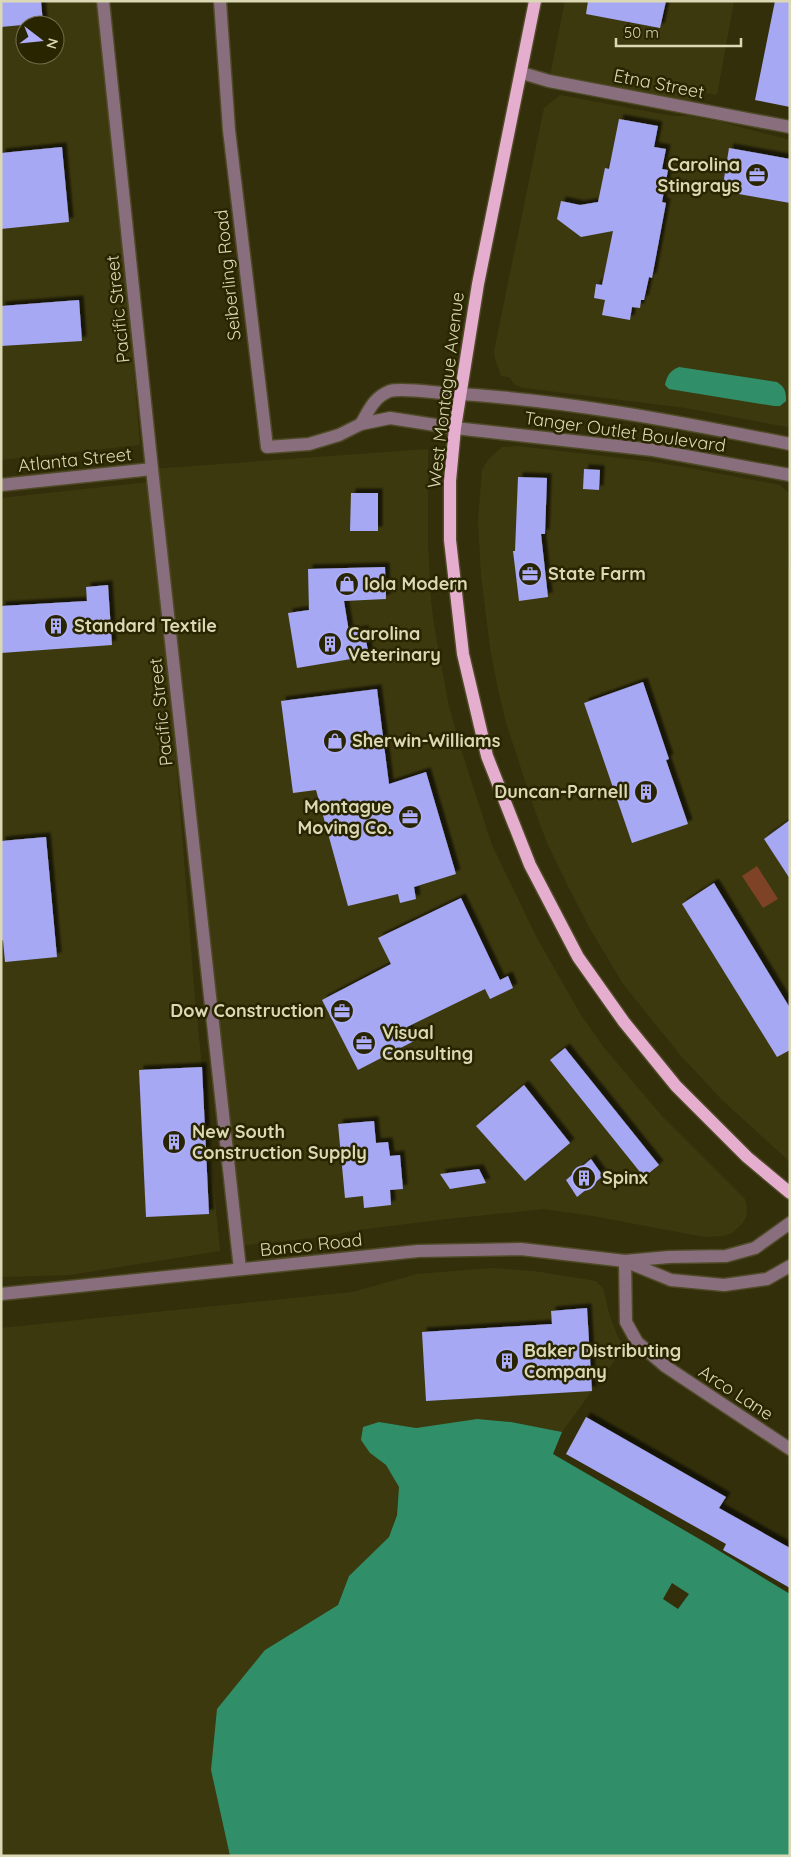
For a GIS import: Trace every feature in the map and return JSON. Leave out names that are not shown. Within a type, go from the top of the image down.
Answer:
[{"type":"main road","name":"West Montague Avenue","points":[[535,1],[522,73],[478,281],[455,428],[450,481],[450,540],[463,654],[487,756],[530,866],[578,957],[624,1022],[676,1086],[747,1157],[790,1193]]},
{"type":"street","name":"Pacific Street","points":[[103,1],[152,469],[240,1270]]},
{"type":"street","name":"Seiberling Road","points":[[220,1],[229,130],[267,447],[309,444],[338,435],[361,424],[390,418],[455,428]]},
{"type":"street","name":"Etna Street","points":[[522,73],[549,81],[790,127]]},
{"type":"street","points":[[361,424],[377,397],[392,390],[460,394]]},
{"type":"street","name":"Tanger Outlet Boulevard","points":[[460,394],[605,410],[700,425],[790,444]]},
{"type":"street","name":"Tanger Outlet Boulevard","points":[[455,428],[653,450],[790,475]]},
{"type":"street","name":"Atlanta Street","points":[[1,485],[152,469]]},
{"type":"street","name":"Banco Road","points":[[1,1294],[418,1251],[521,1250],[625,1261],[670,1257],[726,1256],[755,1248],[790,1223]]},
{"type":"street","name":"Banco Road","points":[[625,1261],[671,1280],[724,1285],[767,1279],[790,1266]]},
{"type":"street","name":"Arco Lane","points":[[625,1261],[626,1322],[637,1342],[665,1366],[790,1448]]},
{"type":"shaded area","points":[[1,1],[103,1],[140,445],[1,460]]},
{"type":"shaded area","points":[[565,1],[734,1],[717,95],[702,92],[684,107],[549,81]]},
{"type":"shaded area","points":[[560,95],[672,116],[688,116],[721,122],[790,140],[790,423],[787,427],[686,408],[524,388],[515,385],[509,377],[501,376],[494,351],[544,108]]},
{"type":"shaded area","points":[[679,367],[777,382],[784,390],[786,401],[780,406],[774,406],[669,389],[665,385],[669,374]]},
{"type":"shaded area","points":[[518,446],[654,462],[695,469],[780,485],[790,494],[788,565],[790,571],[790,1162],[722,1100],[682,1057],[623,984],[589,927],[547,843],[506,723],[490,648],[481,576],[478,521],[482,470],[488,460],[502,447]]},
{"type":"shaded area","points":[[428,449],[428,544],[434,625],[448,702],[459,743],[492,845],[537,938],[581,1015],[605,1049],[662,1116],[745,1199],[746,1217],[742,1224],[732,1233],[723,1236],[704,1237],[593,1216],[543,1209],[447,1219],[320,1237],[238,1246],[152,469]]},
{"type":"shaded area","points":[[149,482],[174,734],[194,986],[220,1251],[70,1275],[1,1277],[1,498]]},
{"type":"shaded area","points":[[757,866],[778,899],[763,908],[742,876]]},
{"type":"shaded area","points":[[492,1268],[534,1271],[596,1281],[603,1288],[610,1317],[618,1337],[625,1346],[562,1432],[511,1422],[477,1419],[416,1428],[379,1422],[370,1453],[386,1465],[399,1487],[397,1512],[389,1537],[349,1576],[338,1605],[265,1650],[211,1770],[230,1856],[1,1856],[1,1328],[352,1292],[417,1274]]},
{"type":"shaded area","points":[[477,1419],[511,1422],[562,1432],[553,1454],[790,1594],[790,1856],[230,1856],[211,1770],[217,1709],[265,1650],[338,1605],[349,1576],[389,1537],[397,1515],[399,1487],[386,1465],[370,1453],[361,1440],[363,1427],[379,1422],[416,1428]]},
{"type":"pier","points":[[672,1583],[689,1594],[678,1609],[663,1599]]},
{"type":"building","points":[[1,1],[41,1],[42,15],[15,15],[15,26],[1,27]]},
{"type":"building","points":[[588,1],[666,1],[660,28],[586,14]]},
{"type":"building","points":[[775,1],[790,1],[790,107],[755,100]]},
{"type":"building","points":[[619,119],[658,126],[654,147],[666,149],[662,169],[668,170],[662,202],[666,203],[652,278],[649,277],[644,300],[641,300],[640,308],[632,307],[630,320],[602,315],[605,300],[594,298],[596,284],[602,285],[613,231],[581,237],[557,219],[561,201],[580,205],[598,202],[605,168],[609,169]]},
{"type":"building","points":[[62,147],[69,222],[1,229],[1,153]]},
{"type":"building","name":"Carolina Stingrays","points":[[729,148],[790,159],[790,203],[722,191]]},
{"type":"building","points":[[79,300],[82,341],[1,346],[1,306]]},
{"type":"building","points":[[584,469],[600,470],[599,490],[583,489]]},
{"type":"building","points":[[518,477],[547,478],[545,534],[541,534],[548,597],[519,601],[513,551],[515,551]]},
{"type":"building","points":[[351,493],[378,493],[378,531],[350,531]]},
{"type":"building","points":[[385,567],[386,599],[344,601],[349,632],[364,630],[369,656],[297,668],[288,613],[309,610],[308,569]]},
{"type":"building","name":"Standard Textile","points":[[108,585],[112,645],[1,653],[1,606],[87,601],[86,587]]},
{"type":"building","name":"Duncan-Parnell","points":[[643,682],[669,759],[666,760],[688,824],[632,843],[584,703]]},
{"type":"building","points":[[377,689],[389,784],[426,772],[456,874],[414,887],[416,899],[400,903],[398,894],[348,906],[316,790],[293,793],[281,701]]},
{"type":"building","points":[[790,820],[790,879],[764,839]]},
{"type":"building","points":[[46,837],[57,957],[5,962],[3,940],[1,941],[1,841]]},
{"type":"building","points":[[714,883],[790,1008],[790,1050],[777,1057],[682,904]]},
{"type":"building","points":[[461,898],[500,980],[508,976],[513,988],[490,999],[485,989],[407,1027],[414,1041],[358,1070],[322,1000],[391,964],[378,938]]},
{"type":"building","name":"Spinx","points":[[565,1048],[659,1165],[644,1177],[550,1060]]},
{"type":"building","name":"New South Construction Supply","points":[[202,1067],[209,1214],[146,1217],[139,1070]]},
{"type":"building","name":"Spinx","points":[[524,1085],[570,1143],[525,1181],[476,1126]]},
{"type":"building","points":[[374,1121],[376,1143],[388,1142],[390,1156],[400,1155],[403,1189],[390,1190],[391,1205],[364,1208],[363,1196],[345,1198],[338,1124]]},
{"type":"building","name":"Spinx","points":[[591,1159],[603,1176],[577,1197],[566,1180]]},
{"type":"building","points":[[479,1169],[486,1183],[450,1189],[440,1174]]},
{"type":"building","name":"Baker Distributing Company","points":[[587,1308],[592,1391],[426,1401],[422,1332],[552,1324],[551,1311]]},
{"type":"building","points":[[586,1417],[726,1497],[719,1508],[790,1548],[790,1588],[723,1550],[726,1544],[566,1454]]},
{"type":"place","name":"Carolina Stingrays","points":[[757,175]]},
{"type":"place","name":"State Farm","points":[[530,574]]},
{"type":"place","name":"Iola Modern","points":[[347,584]]},
{"type":"place","name":"Standard Textile","points":[[56,626]]},
{"type":"place","name":"Carolina Veterinary","points":[[330,644]]},
{"type":"place","name":"Sherwin-Williams","points":[[335,741]]},
{"type":"place","name":"Duncan-Parnell","points":[[646,792]]},
{"type":"place","name":"Montague Moving Co.","points":[[410,817]]},
{"type":"place","name":"Dow Construction","points":[[342,1011]]},
{"type":"place","name":"Visual Consulting","points":[[364,1043]]},
{"type":"place","name":"New South Construction Supply","points":[[174,1142]]},
{"type":"place","name":"Spinx","points":[[584,1178]]},
{"type":"place","name":"Baker Distributing Company","points":[[507,1361]]}]
